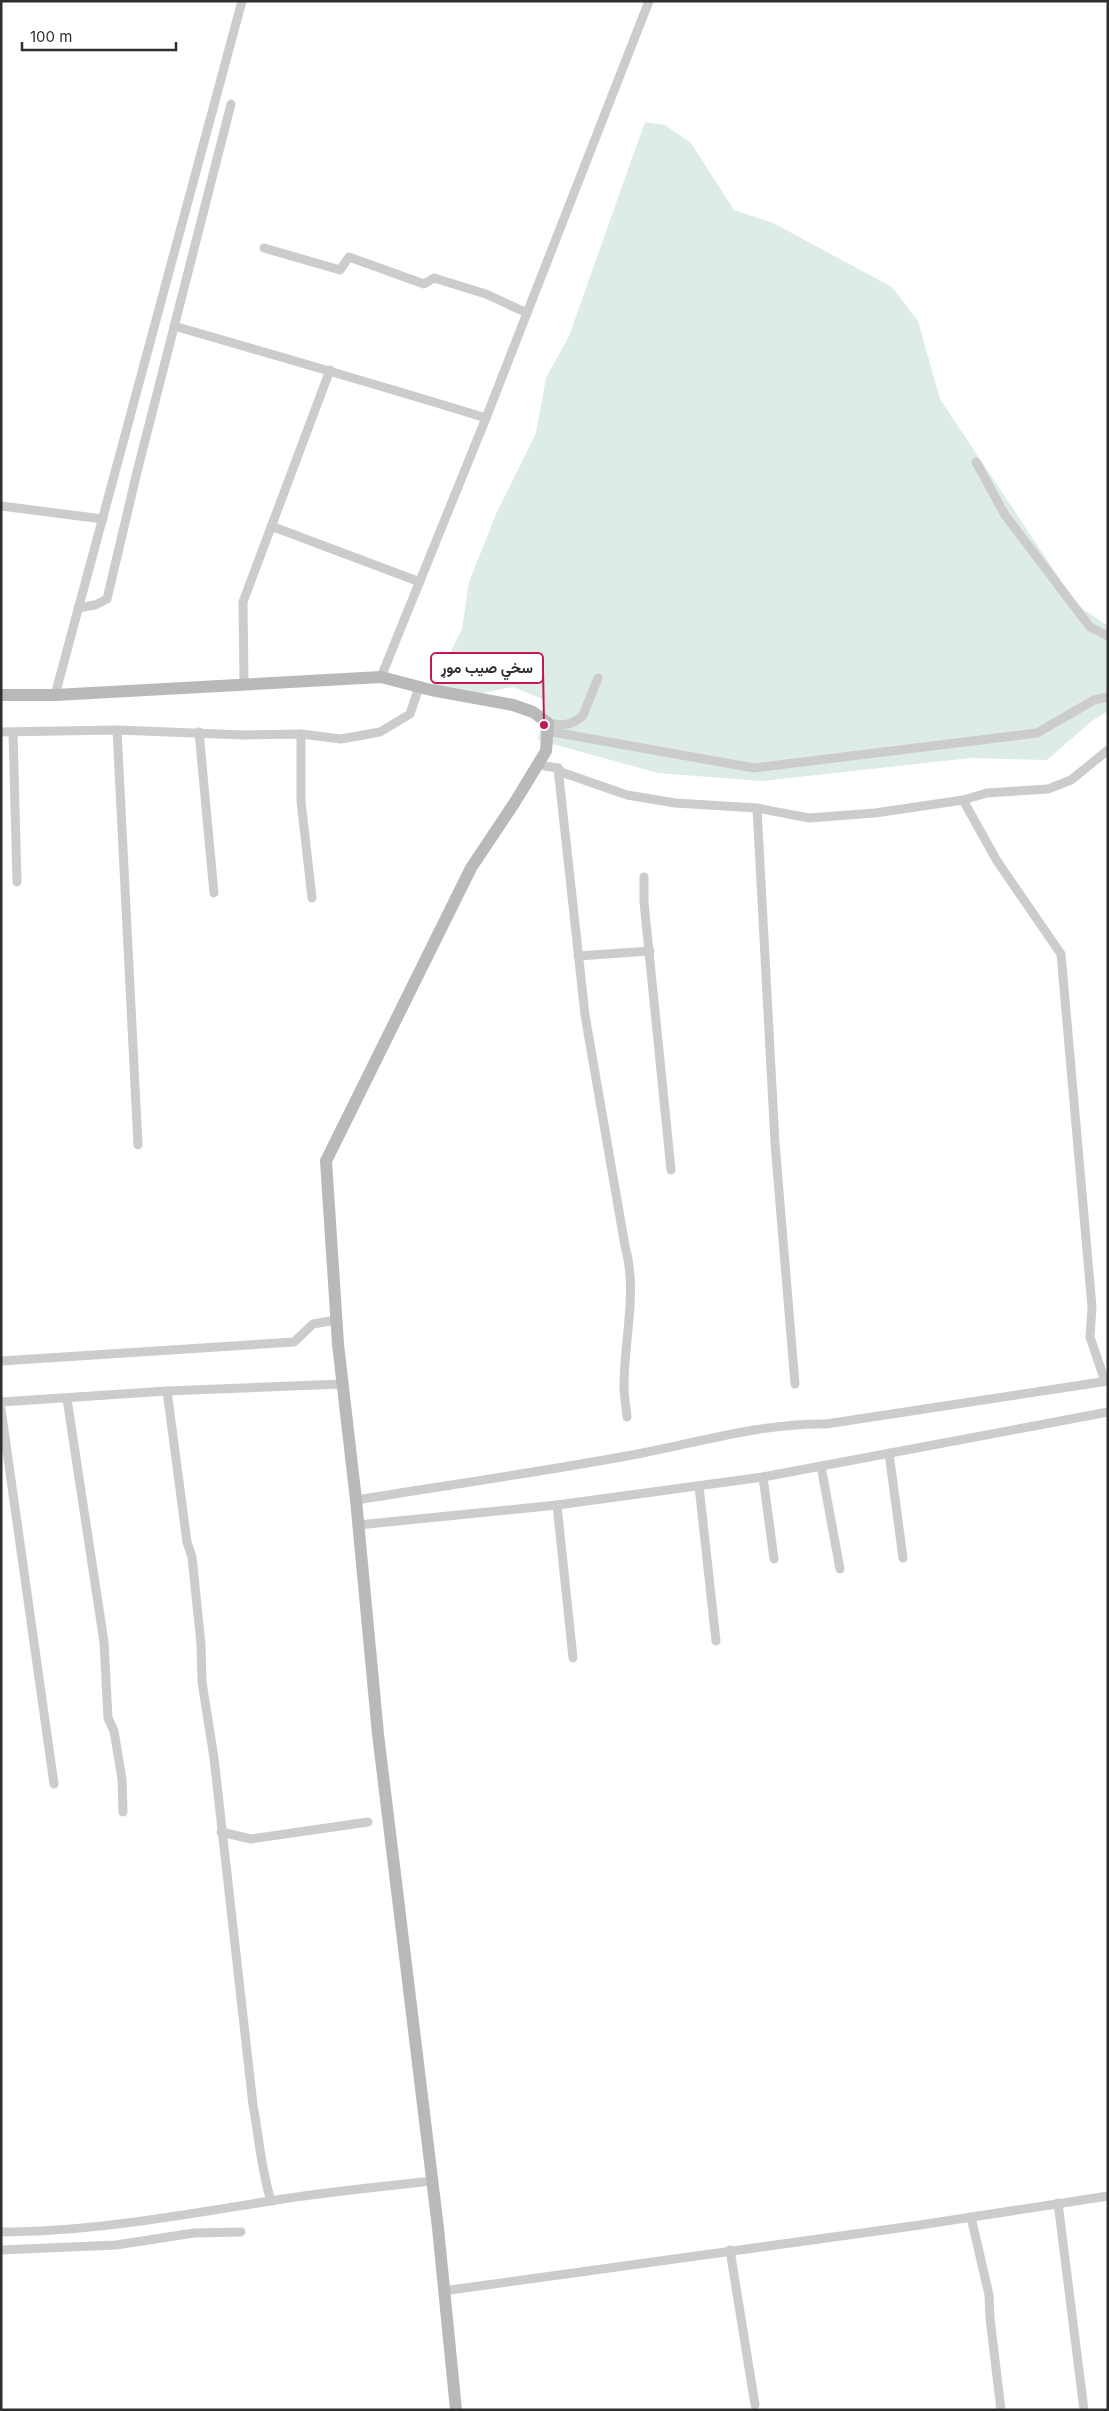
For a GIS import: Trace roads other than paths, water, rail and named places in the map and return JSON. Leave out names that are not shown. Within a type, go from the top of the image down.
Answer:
[{"type":"street","points":[[55,695],[242,1]]},
{"type":"street","points":[[381,677],[486,418],[649,1]]},
{"type":"street","points":[[78,608],[95,605],[107,599],[230,104]]},
{"type":"street","points":[[264,248],[340,270],[349,257],[424,284],[434,278],[486,294],[527,313]]},
{"type":"street","points":[[174,326],[298,363],[330,370],[486,418]]},
{"type":"street","points":[[244,684],[243,602],[330,370]]},
{"type":"street","points":[[976,462],[1011,522],[1090,627],[1108,636]]},
{"type":"street","points":[[1,506],[103,519]]},
{"type":"street","points":[[271,526],[420,582]]},
{"type":"street","points":[[1,695],[55,695],[381,677],[419,687],[513,705],[533,712],[548,727],[754,768],[1038,734],[1094,700],[1108,697]]},
{"type":"street","points":[[548,727],[561,726],[578,720],[583,716],[598,678]]},
{"type":"street","points":[[1,732],[118,730],[244,735],[300,734],[341,739],[380,732],[410,714],[419,687]]},
{"type":"street","points":[[456,2410],[432,2181],[378,1734],[356,1500],[336,1320],[326,1161],[471,868],[546,751],[548,727]]},
{"type":"street","points":[[118,730],[138,1146]]},
{"type":"street","points":[[13,732],[17,882]]},
{"type":"street","points":[[199,732],[214,893]]},
{"type":"street","points":[[300,734],[301,801],[312,898]]},
{"type":"street","points":[[538,765],[558,768],[561,772],[627,795],[685,805],[757,808],[809,818],[875,813],[963,800],[987,793],[1048,789],[1071,780],[1108,750]]},
{"type":"street","points":[[558,768],[584,1015],[625,1246],[630,1263],[630,1306],[624,1385],[627,1417]]},
{"type":"street","points":[[356,1500],[633,1455],[723,1434],[804,1424],[826,1424],[1107,1381],[1090,1337],[1092,1307],[1061,954],[998,861],[963,800]]},
{"type":"street","points":[[757,808],[775,1143],[795,1384]]},
{"type":"street","points":[[644,877],[644,902],[671,1170]]},
{"type":"street","points":[[578,956],[650,951]]},
{"type":"street","points":[[1,1360],[294,1342],[313,1324],[336,1320]]},
{"type":"street","points":[[1,1402],[167,1391],[342,1384]]},
{"type":"street","points":[[167,1391],[187,1542],[192,1557],[201,1644],[202,1682],[214,1758],[252,2096],[260,2139],[264,2181],[271,2200]]},
{"type":"street","points":[[67,1399],[104,1642],[108,1718],[114,1731],[122,1779],[123,1812]]},
{"type":"street","points":[[1,1409],[54,1784]]},
{"type":"street","points":[[358,1525],[557,1505],[763,1477],[1108,1412]]},
{"type":"street","points":[[889,1453],[903,1558]]},
{"type":"street","points":[[821,1466],[840,1570]]},
{"type":"street","points":[[763,1477],[774,1559]]},
{"type":"street","points":[[699,1486],[716,1641]]},
{"type":"street","points":[[557,1505],[573,1658]]},
{"type":"street","points":[[221,1832],[251,1839],[368,1822]]},
{"type":"street","points":[[1,2232],[36,2232],[88,2227],[271,2200],[432,2181]]},
{"type":"street","points":[[443,2291],[1108,2196]]},
{"type":"street","points":[[1058,2203],[1084,2410]]},
{"type":"street","points":[[971,2217],[989,2295],[1001,2410]]},
{"type":"street","points":[[1,2250],[116,2245],[194,2232],[241,2232]]},
{"type":"street","points":[[730,2250],[755,2405]]},
{"type":"place","name":"سخي صیب موړ","points":[[544,725]]}]
